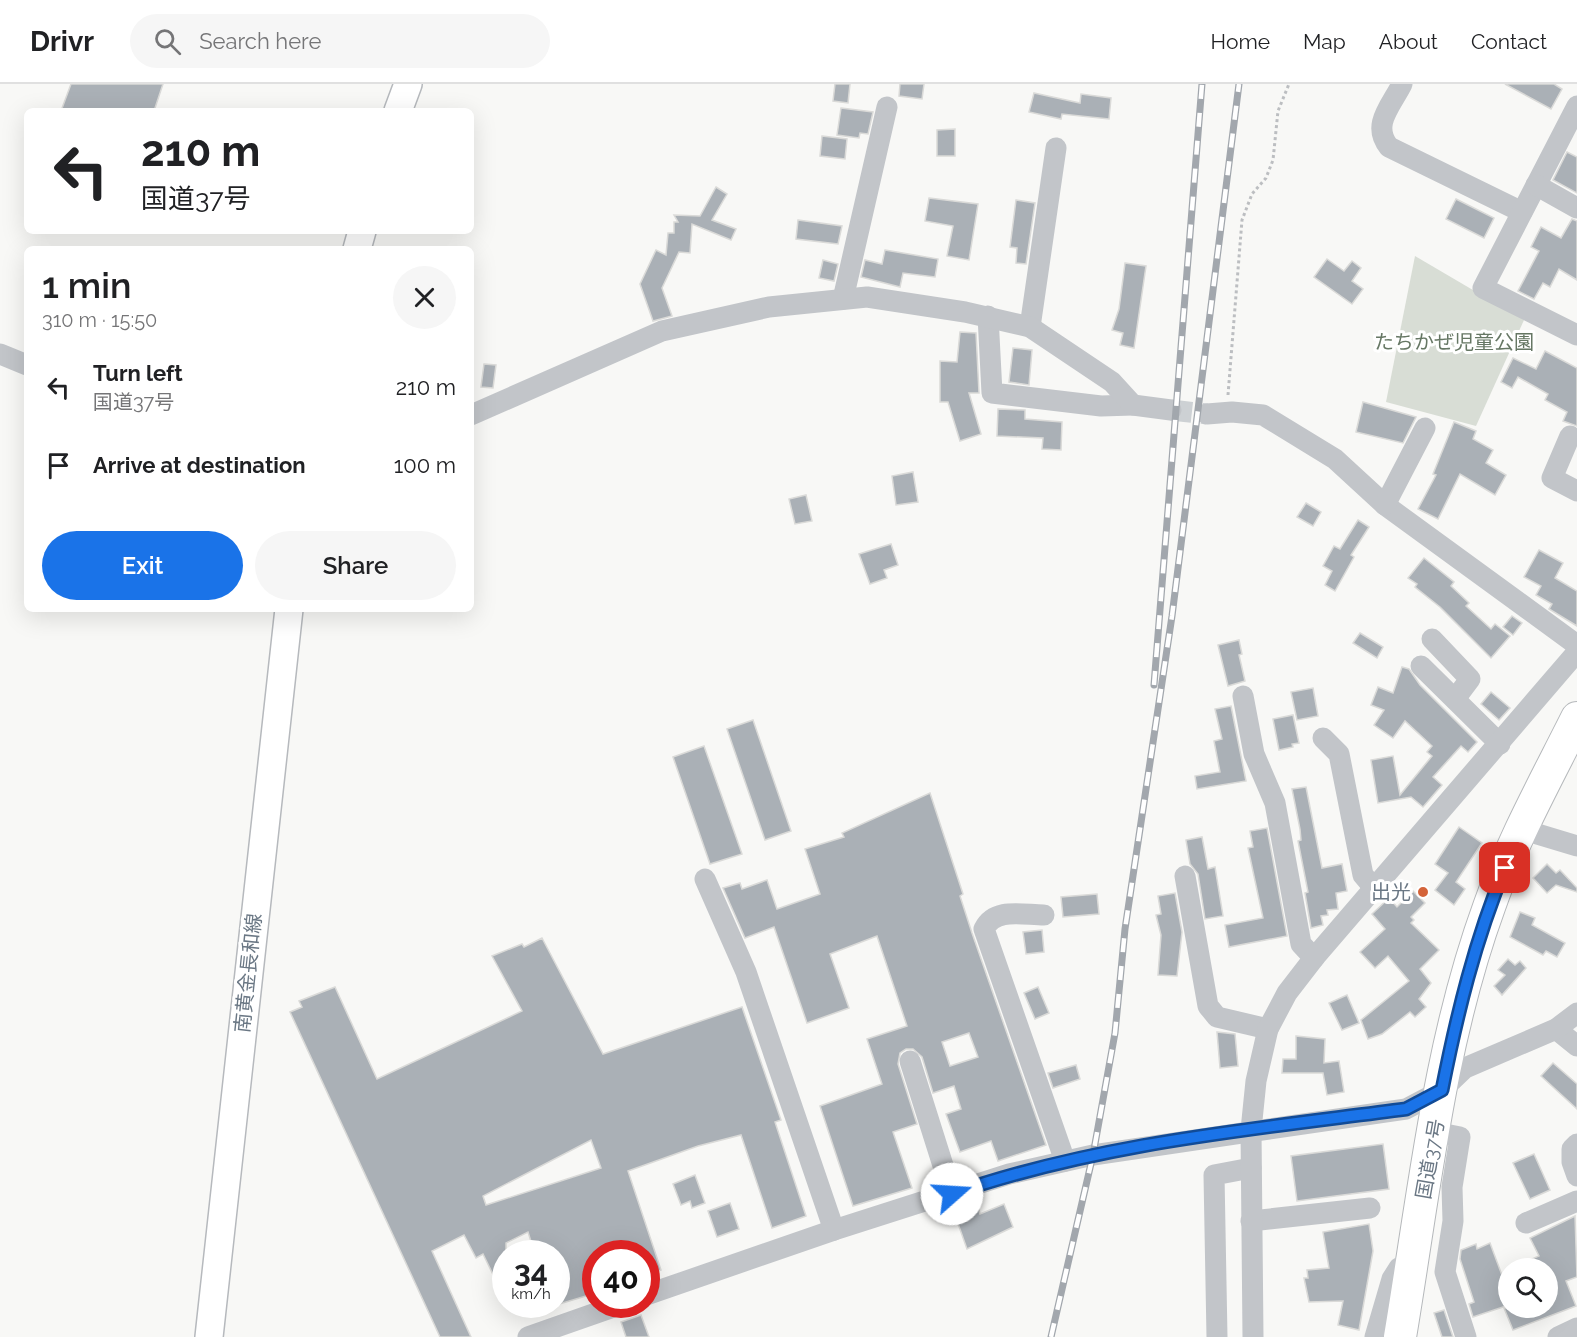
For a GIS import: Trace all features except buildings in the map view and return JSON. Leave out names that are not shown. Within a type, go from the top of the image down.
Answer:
[{"type":"highway","name":"国道37号","points":[[1400,1337],[1442,1090],[1465,985],[1489,907],[1521,829],[1577,718]]},
{"type":"main road","points":[[399,108],[408,84]]},
{"type":"main road","name":"南黄金長和線","points":[[209,1337],[290,612]]},
{"type":"street","points":[[1402,84],[1380,127],[1381,137],[1389,147],[1522,212]]},
{"type":"street","points":[[1577,106],[1484,288],[1577,335]]},
{"type":"street","points":[[843,299],[887,107]]},
{"type":"street","points":[[1030,327],[1056,148]]},
{"type":"street","points":[[1536,185],[1577,208]]},
{"type":"street","points":[[474,414],[662,331],[769,308],[867,297],[988,316],[1030,327],[1112,382],[1133,405]]},
{"type":"street","points":[[988,316],[992,393],[1101,406],[1133,405],[1171,410]]},
{"type":"street","points":[[0,354],[24,364]]},
{"type":"street","points":[[1206,414],[1232,412],[1263,415],[1335,459],[1385,505],[1577,645]]},
{"type":"street","points":[[1385,505],[1425,428]]},
{"type":"street","points":[[1570,436],[1551,478],[1577,491]]},
{"type":"street","points":[[1432,639],[1470,679],[1455,699]]},
{"type":"street","points":[[1248,1337],[1251,1130],[1256,1081],[1268,1029],[1287,993],[1314,958],[1577,652]]},
{"type":"street","points":[[1421,666],[1500,744]]},
{"type":"street","points":[[1243,696],[1254,754],[1275,803],[1301,944],[1314,958]]},
{"type":"street","points":[[1323,738],[1339,754],[1363,875],[1374,888]]},
{"type":"street","points":[[1521,829],[1577,846]]},
{"type":"street","points":[[1185,876],[1208,1006],[1217,1017],[1268,1029]]},
{"type":"street","points":[[705,879],[746,972],[834,1230]]},
{"type":"street","points":[[1044,915],[999,914],[989,920],[984,929],[1065,1161]]},
{"type":"street","points":[[660,1290],[834,1230],[1010,1174],[1065,1161],[1251,1130],[1406,1109],[1442,1090],[1465,1068],[1556,1029],[1577,1013]]},
{"type":"street","points":[[1556,1029],[1577,1046]]},
{"type":"street","points":[[910,1061],[952,1194]]},
{"type":"street","points":[[1435,1132],[1460,1137],[1452,1187],[1453,1221],[1445,1272],[1466,1337]]},
{"type":"street","points":[[1577,1144],[1572,1149],[1572,1162],[1577,1176]]},
{"type":"street","points":[[1217,1337],[1214,1175],[1251,1168]]},
{"type":"street","points":[[1526,1223],[1577,1201]]},
{"type":"street","points":[[1251,1221],[1370,1208]]},
{"type":"street","points":[[1375,1337],[1392,1280],[1399,1268],[1413,1261]]},
{"type":"street","points":[[528,1337],[582,1318]]},
{"type":"street","points":[[1558,1337],[1577,1328]]},
{"type":"path","points":[[1232,412],[1227,394],[1242,220],[1252,194],[1266,178],[1273,160],[1278,111],[1289,84]]},
{"type":"green space","name":"たちかぜ児童公園","points":[[1415,256],[1524,320],[1476,426],[1386,402]]},
{"type":"tunnel","points":[[1171,410],[1207,414]]},
{"type":"railway","points":[[1154,685],[1202,84]]},
{"type":"railway","points":[[1051,1337],[1093,1155],[1115,1033],[1125,929],[1172,616],[1239,84]]},
{"type":"place","name":"出光","points":[[1423,892]]},
{"type":"route","points":[[952,1194],[1010,1174],[1093,1155],[1406,1109],[1442,1090],[1465,985],[1489,907],[1505,868]]}]
